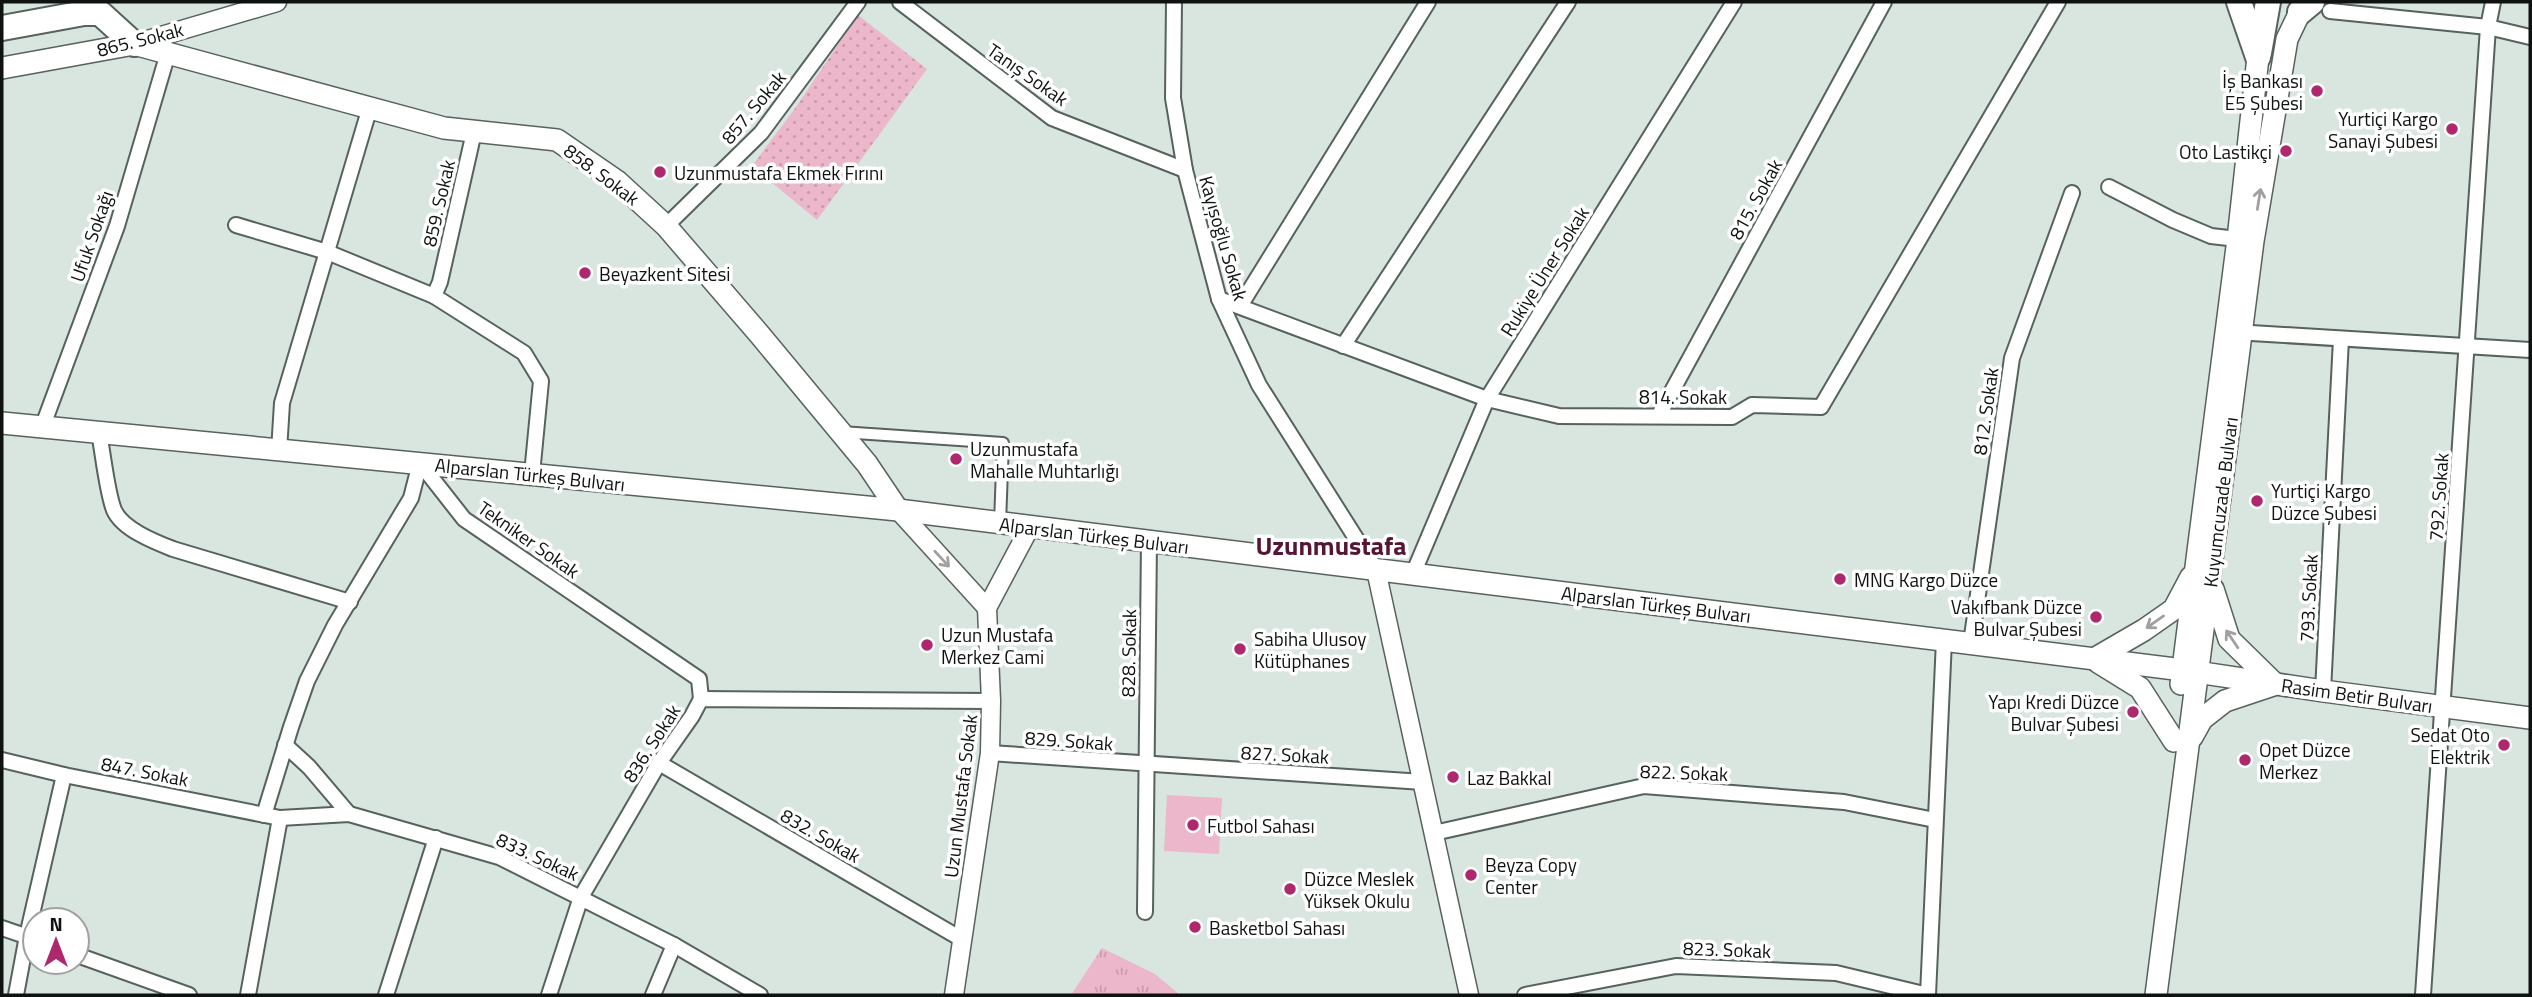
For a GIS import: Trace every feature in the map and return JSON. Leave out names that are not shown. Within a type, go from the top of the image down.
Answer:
[{"type":"highway","points":[[2239,2],[2258,57]]},
{"type":"highway","points":[[2258,57],[2268,2]]},
{"type":"highway","points":[[2,28],[85,13],[100,13],[134,44]]},
{"type":"main road","name":"Kuyumcuzade Bulvarı","points":[[2246,240],[2287,39],[2311,7]]},
{"type":"main road","name":"858. Sokak","points":[[134,44],[444,128],[557,140],[618,182],[666,226],[867,464],[898,510]]},
{"type":"main road","name":"865. Sokak","points":[[2,68],[134,44]]},
{"type":"main road","name":"Kuyumcuzade Bulvarı","points":[[2156,995],[2181,744],[2246,240],[2258,57]]},
{"type":"main road","name":"Alparslan Türkeş Bulvarı","points":[[2,423],[898,510],[2190,671]]},
{"type":"main road","points":[[2203,575],[2229,639],[2275,684],[2225,701],[2202,719],[2181,744],[2140,688],[2094,659],[2174,609],[2203,575]]},
{"type":"main road","name":"Rasim Betir Bulvarı","points":[[2190,671],[2530,718]]},
{"type":"main road","name":"Kuyumcuzade Bulvarı","points":[[2142,995],[2181,744]]},
{"type":"street","name":"865. Sokak","points":[[134,44],[277,2]]},
{"type":"street","name":"857. Sokak","points":[[666,226],[761,133],[858,2]]},
{"type":"street","name":"Tanış Sokak","points":[[900,2],[1052,118],[1185,170]]},
{"type":"street","name":"Kayışoğlu Sokak","points":[[1174,2],[1173,98],[1185,170],[1219,299],[1259,385],[1376,570]]},
{"type":"street","points":[[1240,306],[1429,2]]},
{"type":"street","points":[[1343,346],[1568,2]]},
{"type":"street","name":"Rukiye Üner Sokak","points":[[1413,574],[1487,399],[1734,2]]},
{"type":"street","name":"815. Sokak","points":[[1659,415],[1884,2]]},
{"type":"street","name":"814. Sokak","points":[[1219,299],[1487,399],[1559,416],[1732,417],[1752,405],[1821,407],[2058,2]]},
{"type":"street","name":"792. Sokak","points":[[2423,995],[2488,27],[2493,2]]},
{"type":"street","points":[[2311,7],[2488,27],[2530,37]]},
{"type":"street","name":"Ufuk Sokağı","points":[[42,428],[117,226],[168,53]]},
{"type":"street","points":[[279,452],[282,403],[370,107]]},
{"type":"street","name":"859. Sokak","points":[[434,296],[440,282],[474,132]]},
{"type":"street","points":[[2109,187],[2198,231],[2211,236],[2246,240]]},
{"type":"street","name":"812. Sokak","points":[[1972,643],[2012,358],[2072,193]]},
{"type":"street","points":[[236,225],[327,252],[434,296],[524,353],[541,382],[532,474]]},
{"type":"street","points":[[2234,332],[2530,350]]},
{"type":"street","name":"793. Sokak","points":[[2323,691],[2341,339]]},
{"type":"street","points":[[840,432],[1003,443],[1000,523]]},
{"type":"street","points":[[99,433],[114,511],[131,528],[148,539],[173,549],[350,602]]},
{"type":"street","points":[[264,815],[307,681],[335,625],[411,498],[420,463]]},
{"type":"street","name":"Tekniker Sokak","points":[[420,463],[464,519],[699,679],[701,699]]},
{"type":"street","points":[[898,510],[987,608],[1030,527]]},
{"type":"street","name":"828. Sokak","points":[[1145,912],[1149,541]]},
{"type":"street","points":[[1376,570],[1469,995]]},
{"type":"street","name":"Uzun Mustafa Sokak","points":[[954,995],[990,753],[987,608]]},
{"type":"street","points":[[1928,995],[1944,640]]},
{"type":"street","name":"836. Sokak","points":[[549,995],[581,897],[659,762],[701,699],[991,701]]},
{"type":"street","points":[[285,745],[309,767],[349,814]]},
{"type":"street","name":"829. Sokak","points":[[990,753],[1146,765]]},
{"type":"street","name":"847. Sokak","points":[[2,760],[280,818]]},
{"type":"street","name":"832. Sokak","points":[[659,762],[963,940]]},
{"type":"street","name":"827. Sokak","points":[[1146,765],[1423,782]]},
{"type":"street","points":[[37,906],[64,775]]},
{"type":"street","name":"822. Sokak","points":[[1434,833],[1644,786],[1843,802],[1935,820]]},
{"type":"street","name":"833. Sokak","points":[[280,818],[349,814],[499,857],[674,945],[760,995]]},
{"type":"street","points":[[248,995],[280,818]]},
{"type":"street","points":[[386,995],[436,838]]},
{"type":"street","points":[[2,928],[21,935]]},
{"type":"street","points":[[653,995],[674,945]]},
{"type":"street","points":[[91,960],[189,995]]},
{"type":"street","name":"823. Sokak","points":[[1525,995],[1676,966],[1836,973],[1928,995]]},
{"type":"street","points":[[16,995],[21,976]]},
{"type":"green space","points":[[858,15],[927,69],[817,220],[752,166],[796,107]]},
{"type":"green space","name":"Futbol Sahası","points":[[1167,795],[1222,798],[1219,854],[1164,851]]},
{"type":"green space","points":[[1102,948],[1155,974],[1180,995],[1071,995]]},
{"type":"place","name":"İş Bankası E5 Şubesi","points":[[2317,91]]},
{"type":"place","name":"Yurtiçi Kargo Sanayi Şubesi","points":[[2452,129]]},
{"type":"place","name":"Oto Lastikçi","points":[[2286,151]]},
{"type":"place","name":"Uzunmustafa Ekmek Fırını","points":[[660,172]]},
{"type":"place","name":"Beyazkent Sitesi","points":[[585,273]]},
{"type":"place","name":"Uzunmustafa Mahalle Muhtarlığı","points":[[956,459]]},
{"type":"place","name":"Yurtiçi Kargo Düzce Şubesi","points":[[2257,501]]},
{"type":"place","name":"MNG Kargo Düzce","points":[[1840,579]]},
{"type":"place","name":"Vakıfbank Düzce Bulvar Şubesi","points":[[2096,617]]},
{"type":"place","name":"Uzun Mustafa Merkez Cami","points":[[927,645]]},
{"type":"place","name":"Sabiha Ulusoy Kütüphanes","points":[[1240,649]]},
{"type":"place","name":"Yapı Kredi Düzce Bulvar Şubesi","points":[[2133,712]]},
{"type":"place","name":"Sedat Oto Elektrik","points":[[2504,745]]},
{"type":"place","name":"Opet Düzce Merkez","points":[[2245,760]]},
{"type":"place","name":"Laz Bakkal","points":[[1453,777]]},
{"type":"place","name":"Futbol Sahası","points":[[1193,825]]},
{"type":"place","name":"Beyza Copy Center","points":[[1471,875]]},
{"type":"place","name":"Düzce Meslek Yüksek Okulu","points":[[1290,889]]},
{"type":"place","name":"Basketbol Sahası","points":[[1195,927]]},
{"type":"district","name":"Uzunmustafa","points":[[1331,545]]}]
